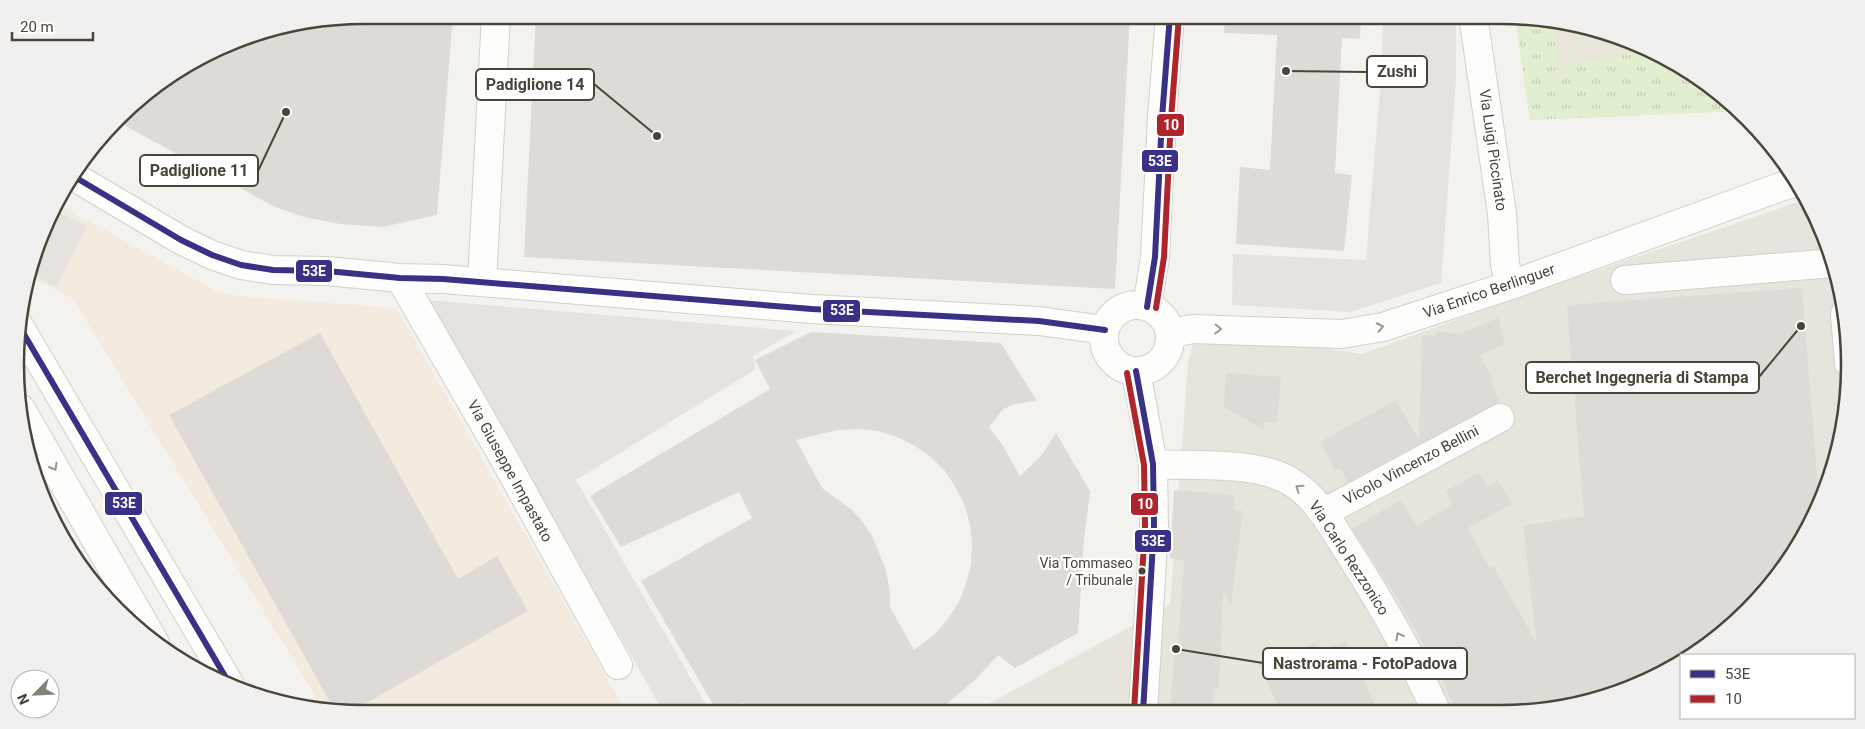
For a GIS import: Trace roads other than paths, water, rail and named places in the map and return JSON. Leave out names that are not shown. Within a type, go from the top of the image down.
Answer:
[{"type":"street","points":[[482,282],[496,24]]},
{"type":"street","points":[[1148,306],[1155,257],[1162,118],[1169,24]]},
{"type":"street","name":"Via Luigi Piccinato","points":[[1475,24],[1502,214],[1505,265],[1511,285]]},
{"type":"street","points":[[78,179],[181,240],[241,265],[273,270],[327,271],[400,278],[444,279],[812,309],[1039,321],[1105,330]]},
{"type":"street","name":"Via Enrico Berlinguer","points":[[1170,334],[1192,329],[1342,334],[1383,327],[1511,285],[1790,184]]},
{"type":"street","points":[[1625,280],[1826,264]]},
{"type":"street","name":"Via Giuseppe Impastato","points":[[400,278],[520,472],[618,665]]},
{"type":"street","points":[[1148,306],[1159,313],[1166,322],[1170,334],[1169,346],[1165,356],[1152,367],[1136,371],[1119,366],[1110,358],[1104,342],[1105,330],[1109,320],[1116,312],[1126,307],[1148,306]]},
{"type":"street","points":[[25,336],[224,675]]},
{"type":"street","points":[[1136,371],[1153,464],[1154,526],[1143,705]]},
{"type":"street","name":"Vicolo Vincenzo Bellini","points":[[1323,513],[1500,418]]},
{"type":"street","points":[[29,423],[145,625]]},
{"type":"street","name":"Via Carlo Rezzonico","points":[[1153,464],[1224,466],[1264,472],[1286,479],[1305,491],[1323,513],[1374,591],[1418,670],[1433,705]]},
{"type":"place","name":"Zushi","points":[[1286,71]]},
{"type":"place","name":"Padiglione 11","points":[[286,112]]},
{"type":"place","name":"Padiglione 14","points":[[657,136]]},
{"type":"place","name":"Berchet Ingegneria di Stampa","points":[[1801,326]]},
{"type":"place","name":"Via Tommaseo / Tribunale","points":[[1142,571]]},
{"type":"place","name":"Nastrorama - FotoPadova","points":[[1176,649]]}]
